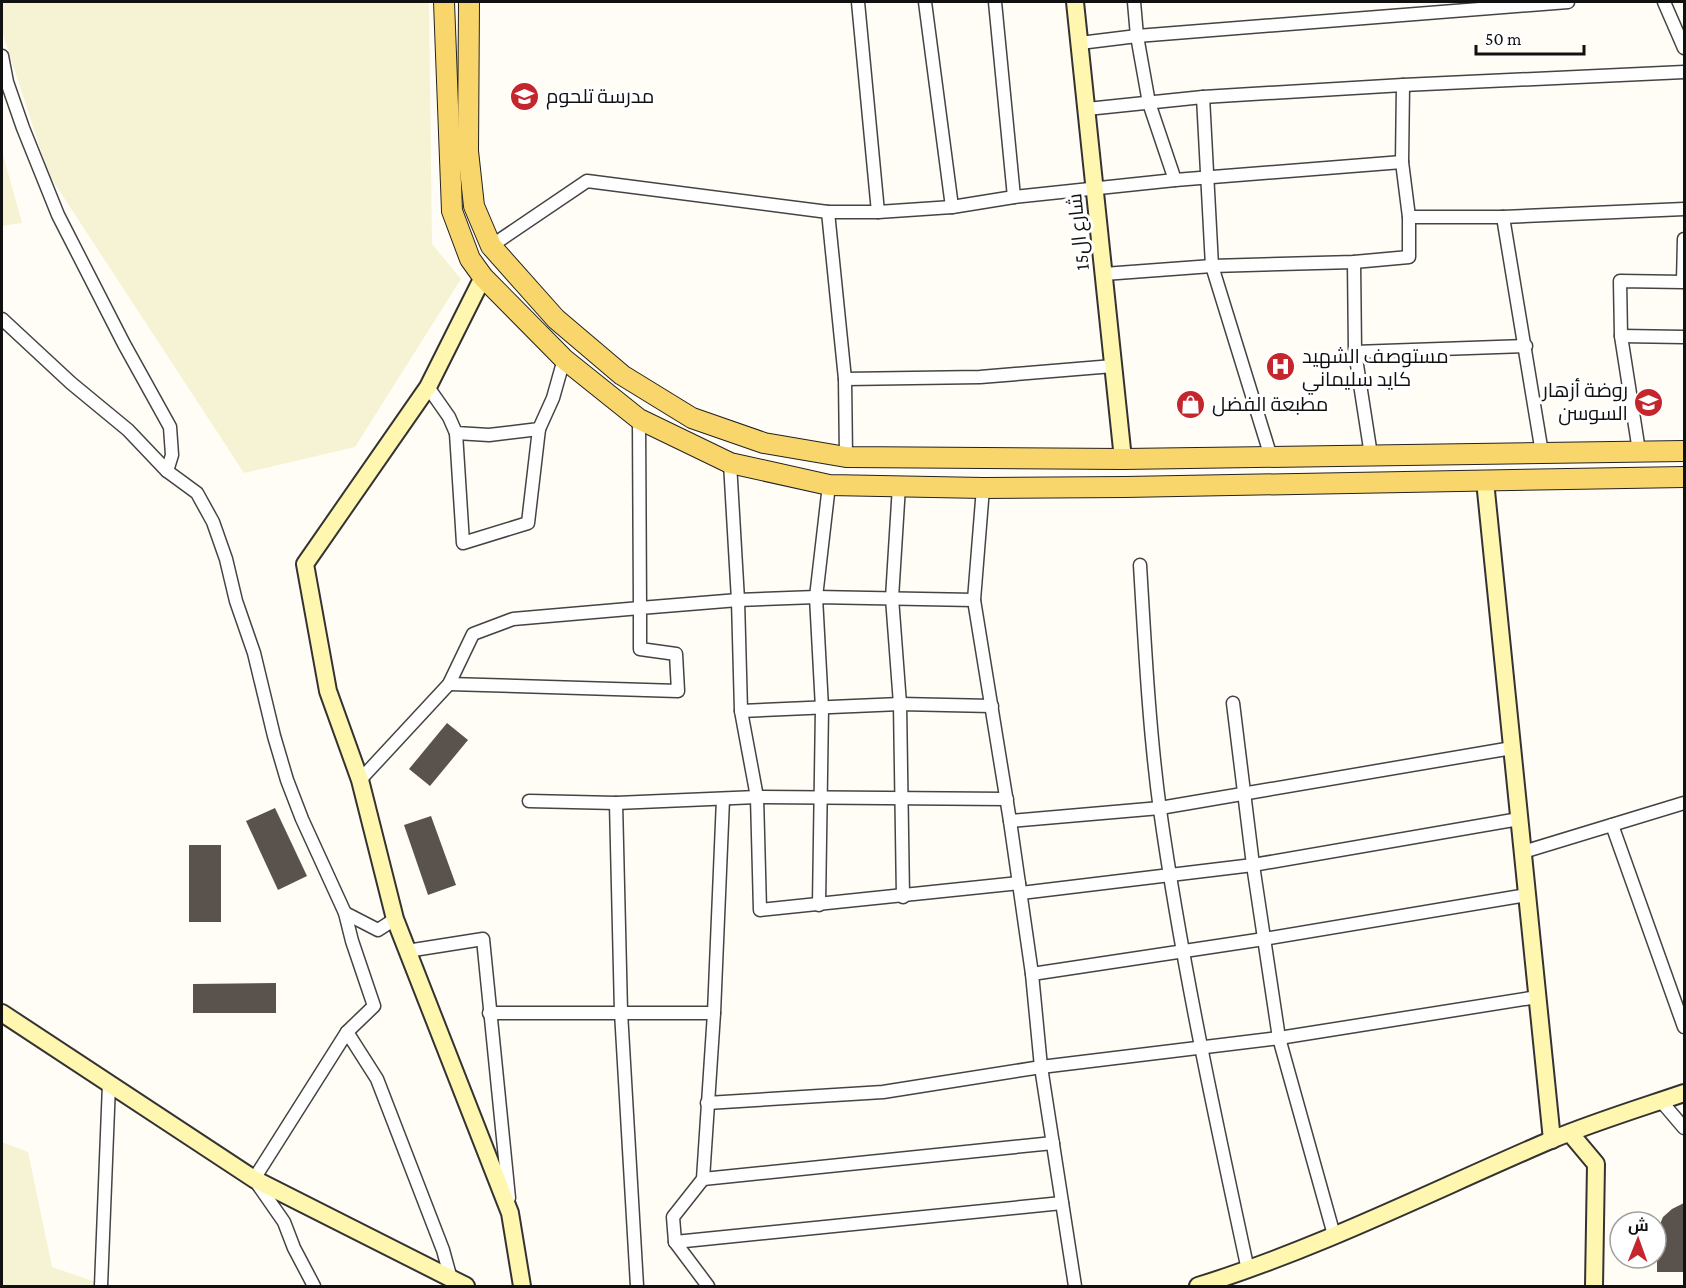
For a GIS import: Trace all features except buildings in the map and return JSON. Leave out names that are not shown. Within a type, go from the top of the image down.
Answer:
[{"type":"main road","points":[[444,2],[452,211],[470,259],[483,277],[564,359],[639,419],[730,464],[829,485],[983,488],[1684,477]]},
{"type":"main road","points":[[469,2],[468,151],[474,206],[491,246],[556,319],[622,375],[692,418],[764,443],[846,457],[1123,459],[1684,451]]},
{"type":"street","points":[[858,2],[878,212]]},
{"type":"street","points":[[925,2],[951,207]]},
{"type":"street","points":[[995,2],[1014,197]]},
{"type":"street","name":"شارع ال15","points":[[1075,2],[1123,459]]},
{"type":"street","points":[[1134,2],[1137,36],[1149,103],[1175,180]]},
{"type":"street","points":[[1080,44],[1137,36],[1568,2]]},
{"type":"street","points":[[1664,2],[1684,48]]},
{"type":"street","points":[[2,56],[7,82],[23,128],[58,215],[170,427],[172,455],[167,471]]},
{"type":"street","points":[[1087,109],[1203,97],[1684,72]]},
{"type":"street","points":[[1104,274],[1212,266],[1354,262],[1409,257],[1409,217],[1402,162],[1403,85]]},
{"type":"street","points":[[1203,97],[1212,266],[1271,457]]},
{"type":"street","points":[[491,246],[587,181],[828,212],[878,212],[951,207],[1014,197],[1175,180],[1402,162]]},
{"type":"street","points":[[1409,217],[1684,209]]},
{"type":"street","points":[[828,212],[845,379],[846,457]]},
{"type":"street","points":[[1503,216],[1542,453]]},
{"type":"street","points":[[1639,451],[1621,336],[1620,281],[1683,282],[1684,238]]},
{"type":"street","points":[[1354,262],[1355,352],[1371,455]]},
{"type":"street","points":[[483,277],[428,387],[305,564],[328,691],[360,780],[395,920],[510,1213]]},
{"type":"street","points":[[2,319],[71,383],[128,430],[167,471],[197,493],[213,522],[254,653],[287,780],[302,819],[345,913],[374,1006],[347,1032],[254,1179]]},
{"type":"street","points":[[1621,336],[1684,337]]},
{"type":"street","points":[[1355,352],[1526,346]]},
{"type":"street","points":[[428,387],[449,417],[456,433],[463,543],[528,523],[539,429],[553,398],[564,359]]},
{"type":"street","points":[[845,379],[980,377],[1113,366]]},
{"type":"street","points":[[449,684],[678,691],[676,654],[640,649],[639,419]]},
{"type":"street","points":[[456,433],[489,435],[539,429]]},
{"type":"street","points":[[730,464],[738,600],[741,711],[757,797],[760,910],[1170,875],[1253,865],[1519,819]]},
{"type":"street","points":[[1485,481],[1552,1140]]},
{"type":"street","points":[[819,905],[822,708],[816,597],[829,485]]},
{"type":"street","points":[[899,486],[892,598],[900,704],[903,897]]},
{"type":"street","points":[[983,488],[974,600],[1007,799],[1032,974],[1041,1067],[1075,1287]]},
{"type":"street","points":[[1140,565],[1146,664],[1160,808],[1182,952],[1242,1277]]},
{"type":"street","points":[[360,780],[449,684],[473,634],[513,619],[738,600],[816,597],[974,600]]},
{"type":"street","points":[[1233,703],[1253,865],[1279,1038],[1334,1235]]},
{"type":"street","points":[[741,711],[900,704],[992,706]]},
{"type":"street","points":[[1010,821],[1160,808],[1512,748]]},
{"type":"street","points":[[529,801],[616,803],[757,797],[1007,799]]},
{"type":"street","points":[[708,1287],[675,1242],[673,1217],[703,1179],[714,1013],[723,799]]},
{"type":"street","points":[[616,803],[621,1012],[637,1287]]},
{"type":"street","points":[[1523,852],[1684,803]]},
{"type":"street","points":[[1612,825],[1684,1027]]},
{"type":"street","points":[[1032,974],[1264,939],[1527,894]]},
{"type":"street","points":[[345,913],[378,930],[395,920]]},
{"type":"street","points":[[407,951],[483,939],[510,1213],[522,1287]]},
{"type":"street","points":[[707,1103],[883,1092],[1041,1067],[1279,1038],[1538,997]]},
{"type":"street","points":[[2,1013],[254,1179],[458,1283]]},
{"type":"street","points":[[489,1013],[714,1013]]},
{"type":"street","points":[[347,1032],[377,1079],[458,1283]]},
{"type":"street","points":[[101,1287],[109,1084]]},
{"type":"street","points":[[1198,1287],[1242,1277],[1552,1140],[1684,1093]]},
{"type":"street","points":[[1661,1101],[1684,1128]]},
{"type":"street","points":[[1570,1133],[1596,1164],[1594,1287]]},
{"type":"street","points":[[703,1179],[1053,1143]]},
{"type":"street","points":[[254,1179],[284,1222],[294,1248],[314,1287]]},
{"type":"street","points":[[675,1242],[1062,1203]]},
{"type":"shaded area","points":[[2,2],[429,2],[432,244],[461,279],[355,447],[244,473],[49,175],[2,32]]},
{"type":"shaded area","points":[[2,151],[22,223],[2,226]]},
{"type":"shaded area","points":[[2,1142],[28,1152],[52,1267],[101,1284],[101,1286],[2,1286]]},
{"type":"place","name":"مدرسة تلحوم","points":[[525,96]]},
{"type":"place","name":"مستوصف الشهيد كايد سليماني","points":[[1281,367]]},
{"type":"place","name":"روضة أزهار السوسن","points":[[1649,402]]},
{"type":"place","name":"مطبعة الفضل","points":[[1191,404]]}]
